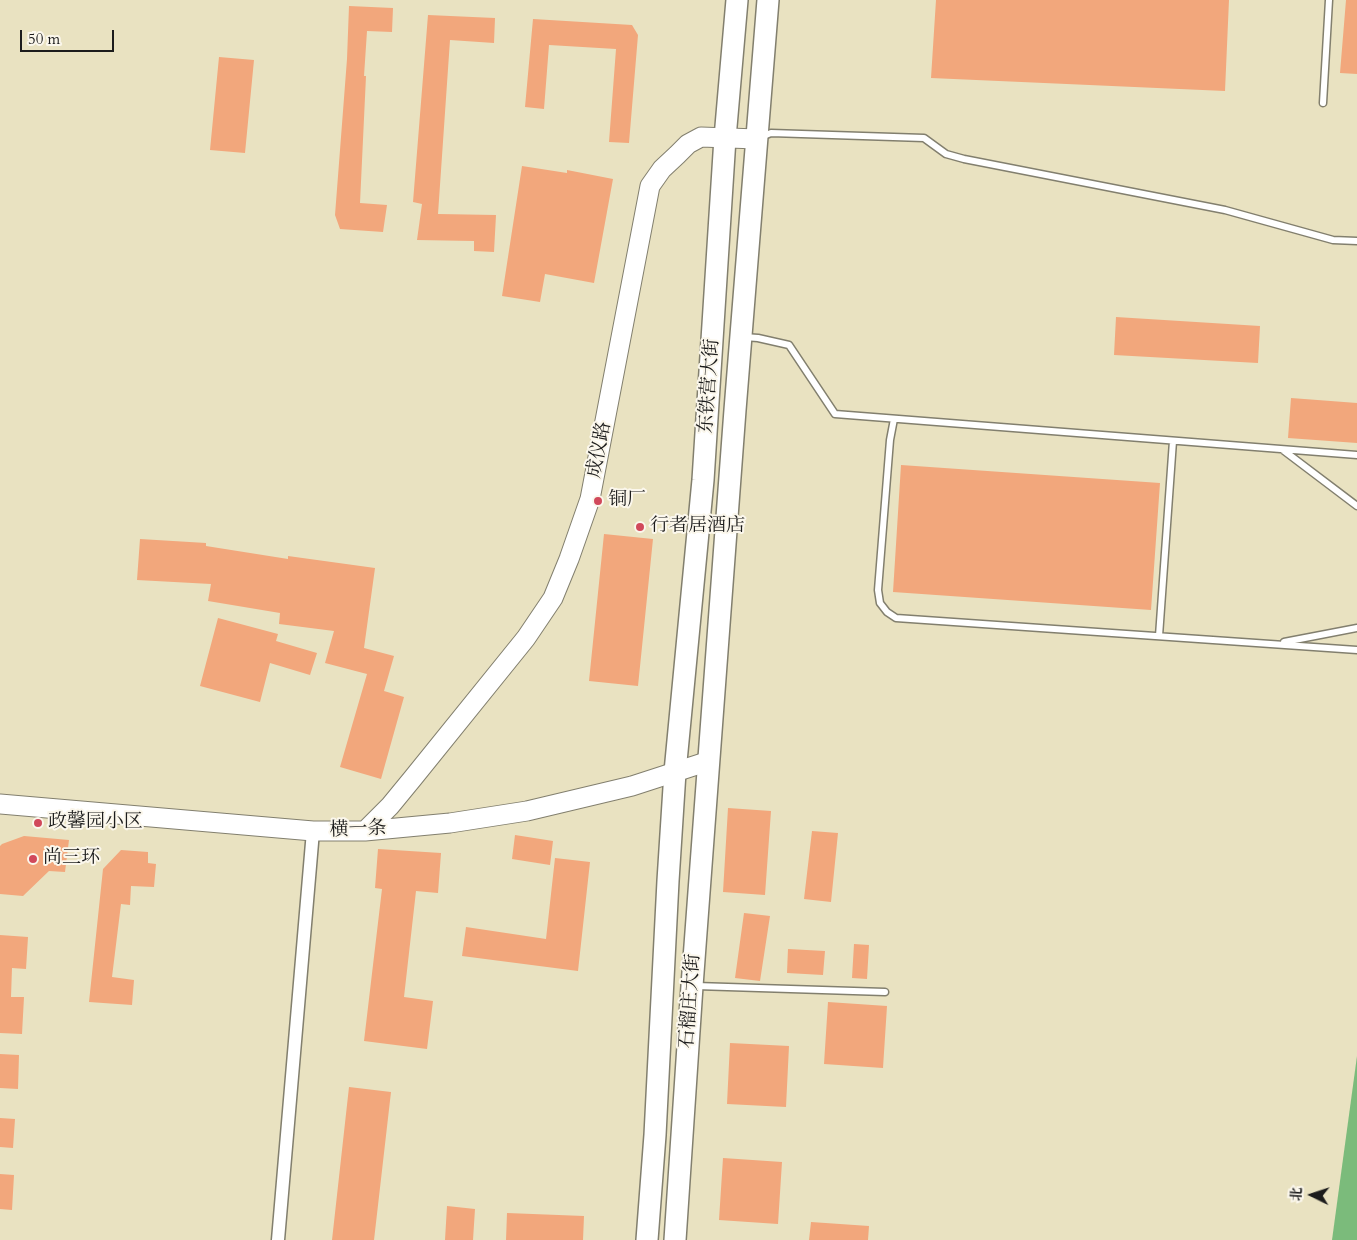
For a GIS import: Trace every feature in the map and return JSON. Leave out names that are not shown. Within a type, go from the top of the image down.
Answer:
[{"type":"main road","name":"东铁营大街","points":[[675,772],[703,480],[725,138],[737,0]]},
{"type":"main road","name":"东铁营大街","points":[[709,762],[768,0]]},
{"type":"main road","name":"石榴庄大街","points":[[676,1240],[692,986],[709,762]]},
{"type":"main road","name":"石榴庄大街","points":[[647,1240],[655,1135],[675,772]]},
{"type":"street","name":"成仪路","points":[[365,831],[390,806],[420,770],[526,638],[553,598],[590,499],[650,186],[662,169],[688,144],[701,137],[758,139]]},
{"type":"street","name":"横一条","points":[[0,804],[313,831],[365,831],[450,823],[527,811],[632,786],[709,762]]},
{"type":"street","points":[[278,1240],[313,831]]},
{"type":"lane","points":[[1323,103],[1329,0]]},
{"type":"lane","points":[[758,139],[771,133],[924,138],[946,154],[964,159],[1225,210],[1333,240],[1357,242]]},
{"type":"lane","points":[[741,337],[758,338],[789,345],[835,414],[1357,455]]},
{"type":"lane","points":[[894,419],[890,440],[878,590],[880,603],[887,612],[896,618],[1357,650]]},
{"type":"lane","points":[[1159,636],[1173,440]]},
{"type":"lane","points":[[1282,449],[1357,506]]},
{"type":"lane","points":[[1275,644],[1357,628]]},
{"type":"lane","points":[[692,986],[885,992]]},
{"type":"green space","points":[[1357,1056],[1357,1240],[1332,1240]]},
{"type":"building","points":[[936,0],[1229,0],[1225,91],[931,78]]},
{"type":"building","points":[[1346,0],[1357,0],[1357,74],[1340,73]]},
{"type":"building","points":[[349,6],[393,8],[392,32],[367,31],[364,76],[366,76],[360,203],[387,205],[383,232],[340,229],[335,215],[347,59]]},
{"type":"building","points":[[428,15],[495,18],[494,43],[450,40],[438,214],[496,215],[494,252],[474,251],[474,241],[417,240],[422,204],[413,202]]},
{"type":"building","points":[[533,19],[632,25],[638,35],[629,143],[609,142],[616,49],[549,45],[544,109],[525,107]]},
{"type":"building","points":[[219,57],[254,60],[245,153],[210,150]]},
{"type":"building","points":[[522,166],[567,173],[567,170],[613,179],[594,283],[545,274],[540,302],[502,296]]},
{"type":"building","points":[[1116,317],[1260,326],[1258,363],[1114,355]]},
{"type":"building","points":[[1291,398],[1357,403],[1357,443],[1288,438]]},
{"type":"building","points":[[901,465],[1160,483],[1151,610],[893,592]]},
{"type":"building","points":[[604,534],[653,539],[638,686],[589,681]]},
{"type":"building","points":[[140,539],[206,543],[206,546],[288,559],[288,556],[375,568],[364,648],[394,656],[384,691],[404,697],[381,779],[340,767],[367,674],[325,663],[334,631],[279,624],[280,613],[208,601],[211,584],[137,580]]},
{"type":"building","points":[[218,618],[278,634],[276,641],[317,653],[310,675],[270,663],[260,702],[200,686]]},
{"type":"building","points":[[728,808],[771,811],[765,895],[723,892]]},
{"type":"building","points":[[812,831],[838,833],[831,902],[804,899]]},
{"type":"building","points":[[515,835],[553,841],[550,865],[512,859]]},
{"type":"building","name":"尚三环","points":[[24,836],[69,840],[65,872],[49,871],[23,896],[0,894],[0,846]]},
{"type":"building","points":[[378,849],[441,853],[438,893],[416,891],[404,997],[433,1001],[427,1049],[364,1041],[382,889],[375,888]]},
{"type":"building","points":[[121,850],[148,852],[148,863],[156,864],[154,887],[131,886],[130,905],[121,904],[112,977],[134,980],[132,1005],[89,1002],[103,869]]},
{"type":"building","points":[[555,858],[590,862],[578,971],[462,956],[466,927],[546,939]]},
{"type":"building","points":[[744,913],[770,916],[760,981],[735,978]]},
{"type":"building","points":[[0,935],[28,937],[26,969],[12,968],[11,997],[24,997],[22,1034],[0,1033]]},
{"type":"building","points":[[854,944],[869,945],[867,979],[852,978]]},
{"type":"building","points":[[788,949],[825,951],[823,975],[787,973]]},
{"type":"building","points":[[828,1002],[887,1006],[883,1068],[824,1064]]},
{"type":"building","points":[[730,1043],[789,1046],[786,1107],[727,1104]]},
{"type":"building","points":[[0,1054],[19,1055],[18,1089],[0,1088]]},
{"type":"building","points":[[349,1087],[391,1092],[374,1240],[332,1240]]},
{"type":"building","points":[[0,1118],[15,1119],[13,1148],[0,1147]]},
{"type":"building","points":[[723,1158],[782,1162],[778,1224],[719,1220]]},
{"type":"building","points":[[0,1174],[14,1175],[12,1210],[0,1209]]},
{"type":"building","points":[[447,1206],[475,1209],[473,1240],[445,1240]]},
{"type":"building","points":[[507,1213],[584,1216],[583,1240],[506,1240]]},
{"type":"building","points":[[811,1222],[869,1226],[868,1240],[809,1240]]},
{"type":"place","name":"铜厂","points":[[598,501]]},
{"type":"place","name":"行者居酒店","points":[[640,527]]},
{"type":"place","name":"政馨园小区","points":[[38,823]]},
{"type":"place","name":"尚三环","points":[[33,859]]}]
